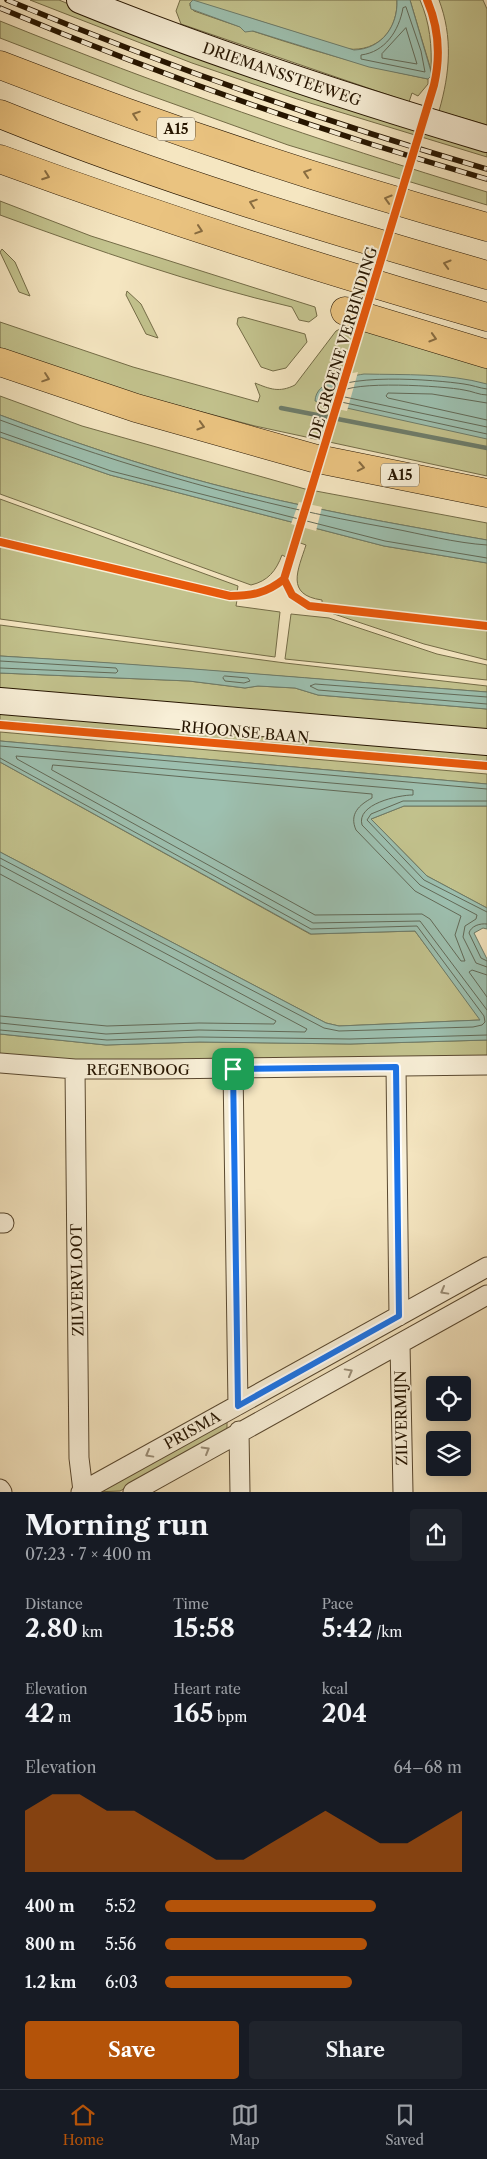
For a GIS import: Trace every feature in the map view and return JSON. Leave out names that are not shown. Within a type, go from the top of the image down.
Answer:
[{"type":"highway","name":"A15","points":[[0,64],[58,88],[222,145],[353,188],[487,227]]},
{"type":"highway","points":[[0,114],[62,139],[349,236],[487,275]]},
{"type":"highway","points":[[0,159],[246,245],[487,317]]},
{"type":"highway","points":[[345,311],[487,354]]},
{"type":"highway","name":"A15","points":[[0,362],[136,408],[314,458],[487,492]]},
{"type":"main road","name":"DRIEMANSSTEEWEG","points":[[80,0],[160,32],[281,76],[487,138]]},
{"type":"main road","name":"RHOONSE BAAN","points":[[0,701],[487,742]]},
{"type":"street","name":"REGENBOOG","points":[[0,1063],[75,1069],[233,1069],[487,1065]]},
{"type":"street","points":[[396,1067],[399,1316]]},
{"type":"street","name":"ZILVERVLOOT","points":[[75,1069],[79,1458],[82,1491]]},
{"type":"street","points":[[233,1069],[238,1406]]},
{"type":"street","name":"PRISMA","points":[[82,1491],[487,1267]]},
{"type":"street","name":"PRISMA","points":[[133,1492],[239,1431],[487,1295]]},
{"type":"street","name":"ZILVERMIJN","points":[[400,1344],[403,1492]]},
{"type":"street","points":[[239,1431],[240,1492]]},
{"type":"green space","points":[[30,0],[59,0],[170,46],[487,149],[487,157],[297,99],[192,63]]},
{"type":"green space","points":[[180,0],[397,0],[394,21],[384,37],[377,43],[359,49],[348,49],[250,18],[190,3],[190,6],[194,11],[310,49],[398,73],[428,79],[428,84],[418,96],[412,93],[409,102],[181,24],[176,11]]},
{"type":"green space","points":[[410,0],[420,0],[426,17],[431,43],[431,70]]},
{"type":"green space","points":[[439,0],[483,0],[487,9],[487,125],[439,111],[448,69],[448,41]]},
{"type":"green space","points":[[0,21],[120,68],[242,112],[487,192],[487,205],[288,145],[135,90],[0,38]]},
{"type":"green space","points":[[0,201],[91,236],[315,307],[317,316],[309,322],[299,320],[292,307],[218,288],[145,266],[0,215]]},
{"type":"green space","points":[[2,249],[15,262],[30,296],[19,292],[0,252]]},
{"type":"green space","points":[[127,291],[141,304],[158,338],[146,334],[126,295]]},
{"type":"green space","points":[[243,317],[305,334],[307,342],[286,368],[273,371],[261,367],[237,324],[238,318]]},
{"type":"green space","points":[[0,322],[133,367],[258,402],[260,396],[255,383],[275,389],[284,389],[295,385],[336,331],[346,326],[487,360],[487,476],[255,426],[131,393],[0,348]]},
{"type":"green space","points":[[0,396],[82,426],[305,489],[487,523],[487,540],[280,501],[158,469],[0,415]]},
{"type":"green space","points":[[0,437],[110,475],[384,546],[487,563],[487,622],[322,605],[322,600],[310,597],[303,593],[299,587],[297,580],[298,572],[306,545],[292,540],[286,557],[282,555],[271,574],[262,581],[251,585],[0,494]]},
{"type":"green space","points":[[0,499],[238,586],[237,592],[176,581],[0,537]]},
{"type":"green space","points":[[0,545],[237,600],[236,606],[280,612],[275,657],[0,619]]},
{"type":"green space","points":[[331,613],[487,630],[487,660],[424,644]]},
{"type":"green space","points":[[291,614],[329,618],[437,654],[487,665],[487,680],[285,659]]},
{"type":"green space","points":[[0,625],[285,663],[487,686],[487,692],[0,656]]},
{"type":"green space","points":[[0,673],[189,681],[245,688],[258,686],[295,688],[318,695],[487,709],[487,733],[0,692]]},
{"type":"green space","points":[[0,711],[487,752],[487,761],[0,720]]},
{"type":"green space","points":[[0,732],[487,774],[487,784],[0,741]]},
{"type":"green space","points":[[0,762],[310,934],[415,931],[481,1020],[339,1026],[326,1023],[0,852]]},
{"type":"green space","points":[[404,806],[487,806],[487,908],[427,876],[371,819]]},
{"type":"green space","points":[[0,1034],[106,1045],[200,1042],[350,1044],[487,1040],[487,1056],[93,1062],[0,1056]]},
{"type":"green space","points":[[227,1418],[227,1432],[120,1491],[94,1492]]},
{"type":"water","points":[[193,0],[354,50],[364,49],[380,41],[395,19],[397,0],[410,0],[432,75],[428,79],[369,67],[253,31],[245,32],[240,27],[191,9],[190,3]]},
{"type":"water","points":[[364,374],[441,376],[487,384],[487,439],[315,401],[317,394],[326,384],[341,378]]},
{"type":"water","points":[[0,415],[158,469],[246,493],[384,522],[487,540],[487,563],[384,546],[110,475],[0,437]]},
{"type":"water","points":[[0,656],[183,668],[487,692],[487,709],[318,695],[295,688],[258,686],[245,688],[189,681],[0,673]]},
{"type":"water","points":[[0,741],[487,784],[487,806],[404,806],[371,819],[427,876],[487,908],[487,929],[483,928],[474,933],[487,959],[487,1040],[350,1044],[200,1042],[106,1045],[0,1034],[0,852],[326,1023],[339,1026],[480,1020],[415,931],[311,934],[0,762]]},
{"type":"pier","points":[[358,372],[347,411],[331,408],[342,375]]},
{"type":"pier","points":[[299,502],[322,507],[316,531],[291,524]]},
{"type":"waterway","points":[[281,408],[487,448]]},
{"type":"railway","points":[[7,0],[185,70],[365,132],[487,169]]},
{"type":"railway","points":[[0,8],[60,33],[241,101],[364,142],[487,179]]},
{"type":"cycle path","name":"DE GROENE VERBINDING","points":[[0,542],[230,596],[258,593],[271,588],[284,579],[434,85],[438,63],[438,42],[427,0]]},
{"type":"cycle path","points":[[284,579],[292,595],[309,606],[487,626]]},
{"type":"cycle path","points":[[0,725],[487,766]]},
{"type":"route","points":[[396,1067],[399,1316],[238,1406],[238,1387],[233,1069],[396,1067]]}]
